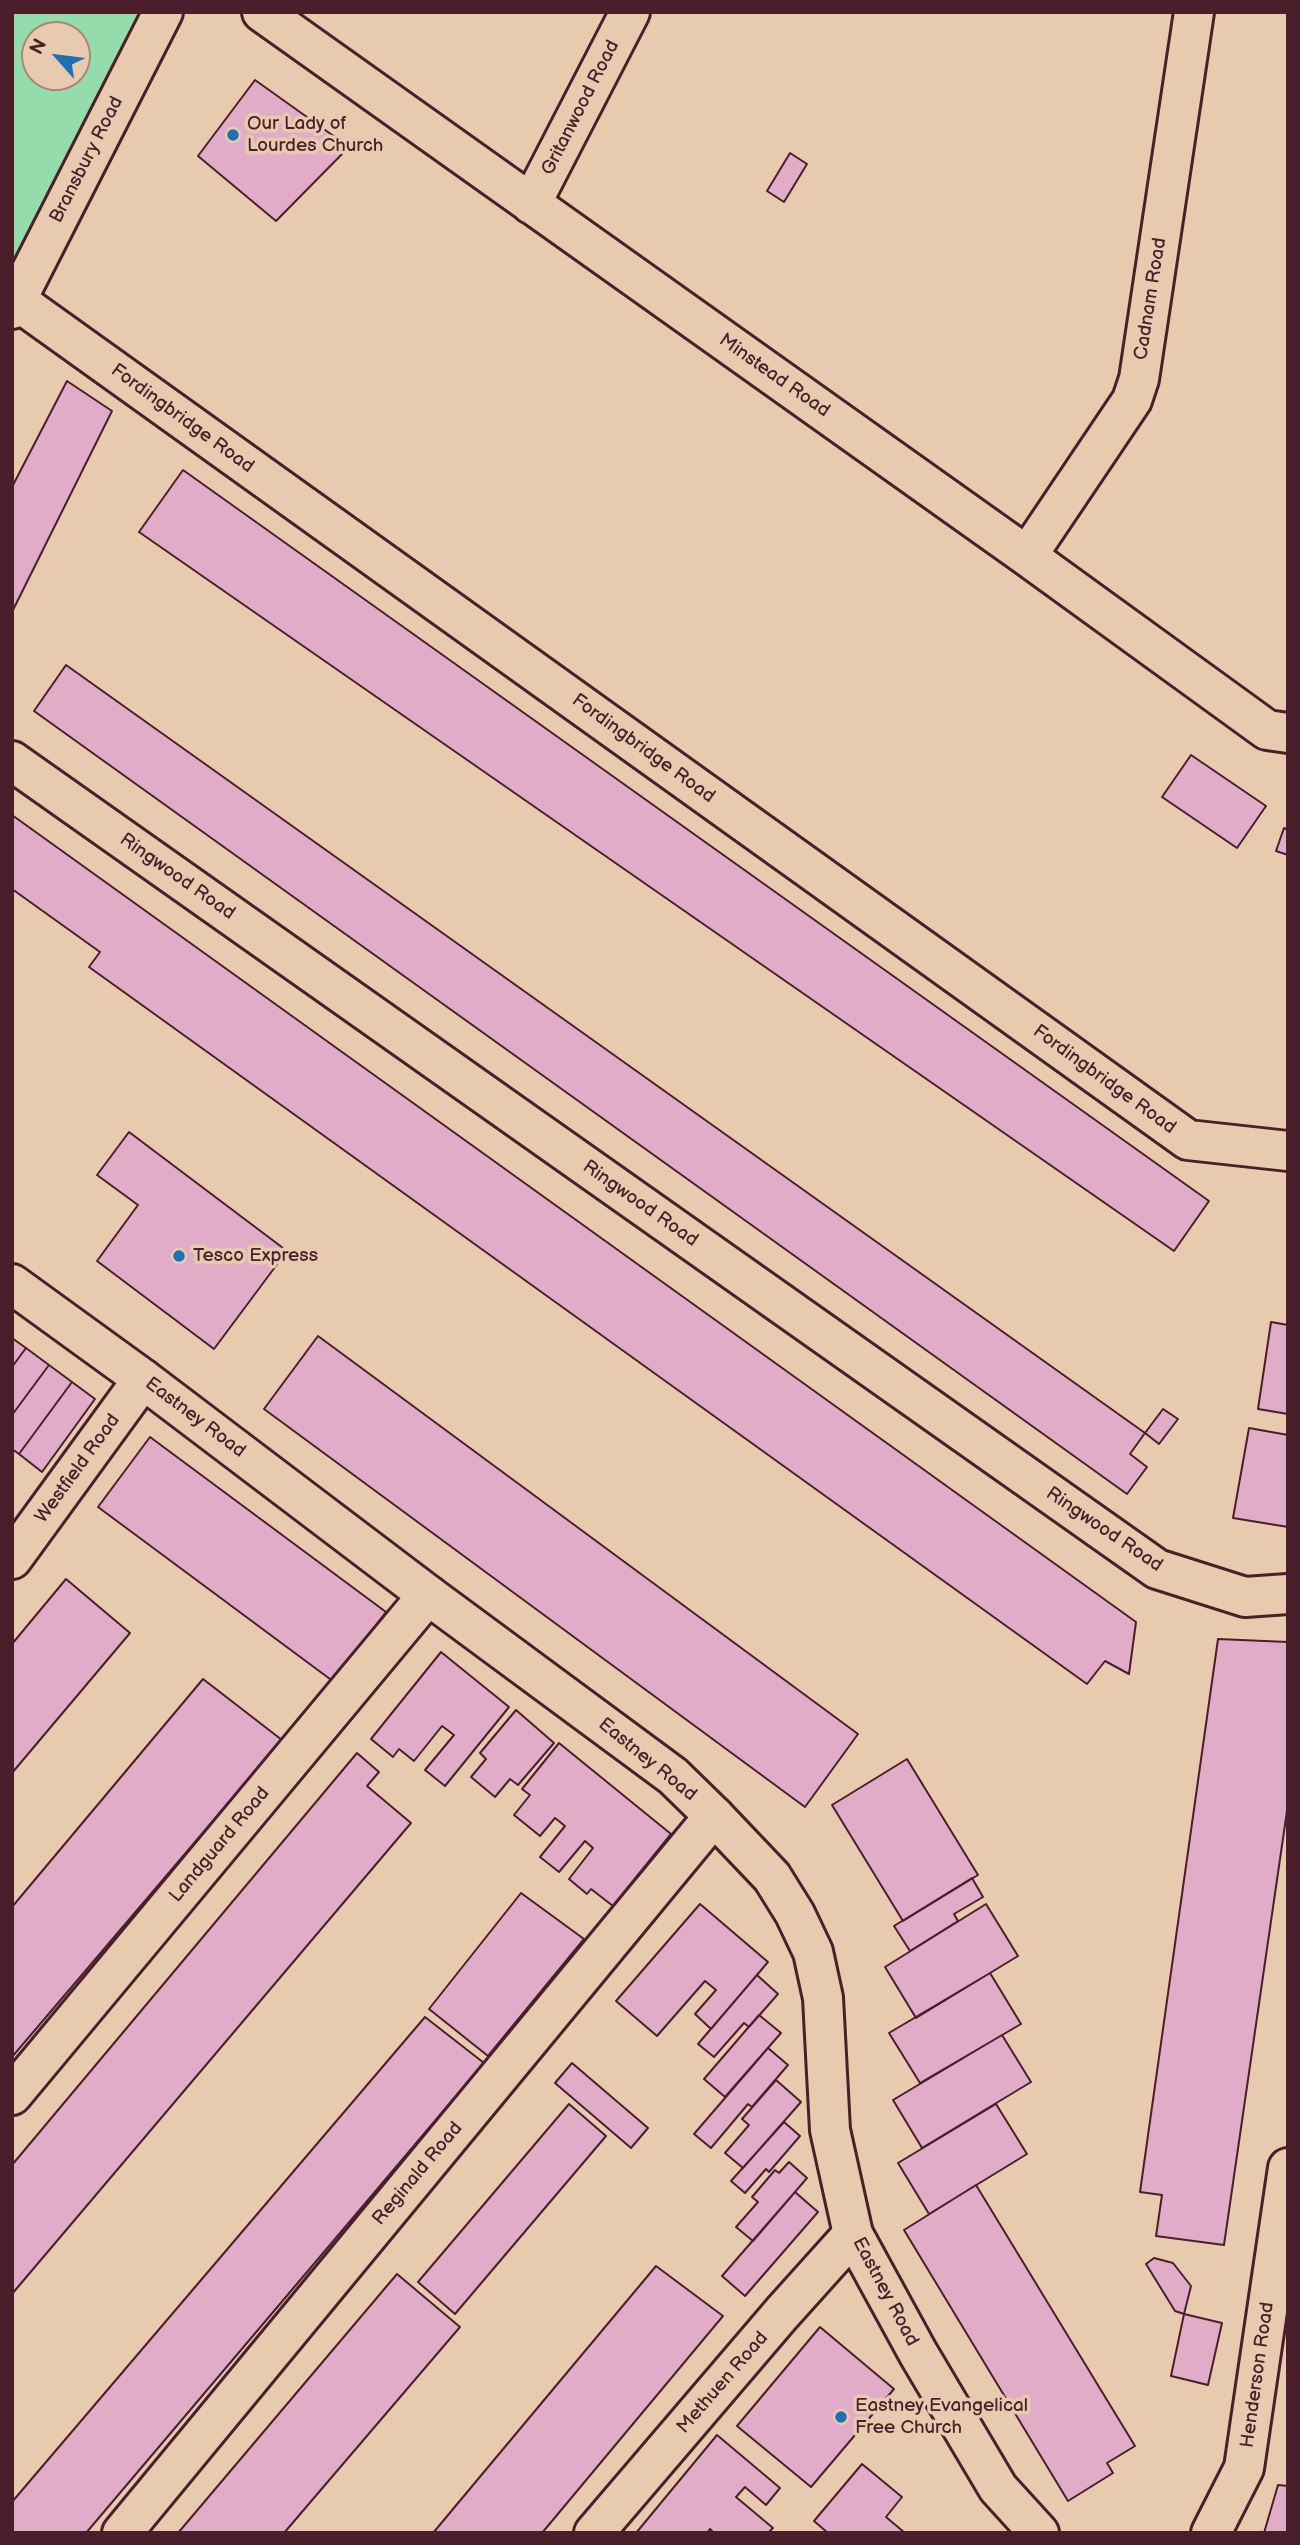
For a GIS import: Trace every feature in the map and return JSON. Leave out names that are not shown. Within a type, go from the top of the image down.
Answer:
[{"type":"street","name":"Bransbury Road","points":[[14,304],[163,12]]},
{"type":"street","name":"Minstead Road","points":[[262,12],[1267,730],[1288,733]]},
{"type":"street","name":"Gritanwood Road","points":[[531,204],[630,12]]},
{"type":"street","name":"Cadnam Road","points":[[1027,556],[1132,400],[1139,379],[1194,12]]},
{"type":"street","name":"Fordingbridge Road","points":[[14,304],[1188,1140],[1288,1151]]},
{"type":"street","name":"Ringwood Road","points":[[12,761],[1157,1569],[1245,1597],[1288,1594]]},
{"type":"street","name":"Eastney Road","points":[[12,1284],[673,1776],[772,1877],[795,1914],[813,1952],[822,1998],[830,2130],[853,2234],[918,2353],[998,2488],[1039,2533]]},
{"type":"street","name":"Westfield Road","points":[[12,1559],[142,1379]]},
{"type":"street","name":"Landguard Road","points":[[12,2095],[428,1595]]},
{"type":"street","name":"Reginald Road","points":[[122,2533],[714,1815]]},
{"type":"street","name":"Henderson Road","points":[[1211,2533],[1244,2468],[1288,2168]]},
{"type":"street","name":"Methuen Road","points":[[594,2533],[853,2234]]},
{"type":"street","name":"Eastney Road","points":[[998,2488],[1012,2533]]},
{"type":"green space","points":[[12,12],[163,12],[12,309]]},
{"type":"building","points":[[255,80],[349,147],[276,221],[198,156]]},
{"type":"building","points":[[790,153],[807,164],[784,202],[767,191]]},
{"type":"building","points":[[67,381],[112,411],[12,612],[12,487]]},
{"type":"building","points":[[183,470],[1209,1201],[1174,1251],[139,532]]},
{"type":"building","points":[[66,665],[1145,1433],[1130,1454],[1147,1467],[1127,1494],[34,711]]},
{"type":"building","points":[[1191,755],[1266,806],[1237,848],[1162,797]]},
{"type":"building","points":[[12,815],[1136,1622],[1129,1674],[1105,1661],[1087,1684],[89,967],[100,952],[12,889]]},
{"type":"building","points":[[1284,828],[1288,830],[1288,855],[1276,851]]},
{"type":"building","points":[[129,1132],[287,1251],[214,1349],[97,1261],[138,1205],[97,1175]]},
{"type":"building","points":[[1271,1322],[1288,1325],[1288,1414],[1258,1409]]},
{"type":"building","points":[[318,1336],[858,1734],[805,1807],[264,1409]]},
{"type":"building","points":[[12,1338],[26,1348],[12,1367]]},
{"type":"building","points":[[26,1348],[49,1365],[12,1415],[12,1367]]},
{"type":"building","points":[[49,1365],[72,1382],[19,1454],[12,1449],[12,1415]]},
{"type":"building","points":[[72,1382],[95,1399],[42,1472],[19,1454]]},
{"type":"building","points":[[1163,1409],[1178,1419],[1159,1444],[1145,1433]]},
{"type":"building","points":[[1249,1428],[1288,1435],[1288,1527],[1233,1518]]},
{"type":"building","points":[[150,1437],[386,1612],[334,1682],[98,1507]]},
{"type":"building","points":[[66,1579],[130,1633],[12,1773],[12,1644]]},
{"type":"building","points":[[1218,1639],[1288,1642],[1288,1804],[1224,2245],[1156,2236],[1162,2195],[1140,2192]]},
{"type":"building","points":[[441,1652],[509,1707],[445,1786],[425,1770],[454,1735],[442,1726],[414,1761],[399,1749],[393,1757],[371,1739]]},
{"type":"building","points":[[203,1679],[282,1740],[12,2057],[12,1907]]},
{"type":"building","points":[[516,1710],[554,1743],[518,1785],[510,1779],[495,1797],[471,1777],[486,1759],[480,1753]]},
{"type":"building","points":[[559,1743],[671,1834],[613,1906],[591,1889],[587,1894],[569,1879],[593,1848],[585,1841],[559,1872],[540,1857],[565,1826],[555,1818],[540,1836],[514,1815],[530,1795],[522,1789]]},
{"type":"building","points":[[357,1753],[379,1772],[367,1786],[411,1823],[12,2294],[12,2165]]},
{"type":"building","points":[[907,1759],[978,1875],[903,1921],[832,1805]]},
{"type":"building","points":[[972,1878],[983,1897],[954,1914],[958,1921],[910,1951],[894,1926]]},
{"type":"building","points":[[521,1893],[584,1939],[488,2056],[429,2009]]},
{"type":"building","points":[[700,1904],[768,1962],[711,2029],[695,2014],[716,1990],[705,1981],[657,2036],[616,2001]]},
{"type":"building","points":[[986,1904],[1018,1956],[916,2018],[885,1967]]},
{"type":"building","points":[[990,1973],[1021,2024],[920,2083],[889,2033]]},
{"type":"building","points":[[757,1975],[778,1994],[749,2027],[744,2023],[714,2057],[698,2044]]},
{"type":"building","points":[[759,2015],[781,2033],[725,2097],[704,2079]]},
{"type":"building","points":[[425,2017],[484,2063],[86,2533],[12,2533],[12,2502]]},
{"type":"building","points":[[1002,2035],[1031,2082],[922,2148],[893,2100]]},
{"type":"building","points":[[768,2048],[788,2065],[752,2107],[748,2104],[711,2148],[694,2134]]},
{"type":"building","points":[[572,2063],[648,2128],[631,2148],[555,2083]]},
{"type":"building","points":[[776,2080],[801,2102],[743,2168],[725,2153],[749,2125],[742,2119]]},
{"type":"building","points":[[569,2104],[606,2136],[455,2314],[418,2282]]},
{"type":"building","points":[[996,2104],[1027,2154],[929,2214],[898,2163]]},
{"type":"building","points":[[784,2122],[800,2136],[769,2172],[766,2169],[745,2193],[731,2181]]},
{"type":"building","points":[[789,2162],[807,2178],[753,2241],[736,2227],[758,2202],[752,2197],[775,2170],[779,2173]]},
{"type":"building","points":[[976,2185],[1135,2446],[1107,2463],[1113,2473],[1068,2501],[904,2230]]},
{"type":"building","points":[[795,2192],[818,2212],[745,2296],[722,2276]]},
{"type":"building","points":[[1154,2258],[1173,2263],[1191,2286],[1184,2314],[1175,2311],[1146,2264]]},
{"type":"building","points":[[656,2266],[723,2316],[542,2533],[433,2533]]},
{"type":"building","points":[[397,2274],[460,2327],[284,2533],[178,2533]]},
{"type":"building","points":[[1184,2314],[1222,2323],[1208,2385],[1171,2376]]},
{"type":"building","points":[[820,2327],[894,2389],[811,2487],[737,2426]]},
{"type":"building","points":[[717,2435],[780,2488],[766,2505],[745,2487],[736,2497],[773,2528],[768,2533],[714,2533],[710,2529],[707,2533],[636,2533]]},
{"type":"building","points":[[862,2464],[902,2497],[886,2517],[905,2533],[828,2533],[814,2521]]},
{"type":"building","points":[[1278,2485],[1288,2486],[1288,2533],[1264,2533]]},
{"type":"place","name":"Our Lady of Lourdes Church","points":[[233,135]]},
{"type":"place","name":"Tesco Express","points":[[179,1256]]},
{"type":"place","name":"Eastney Evangelical Free Church","points":[[841,2417]]}]
